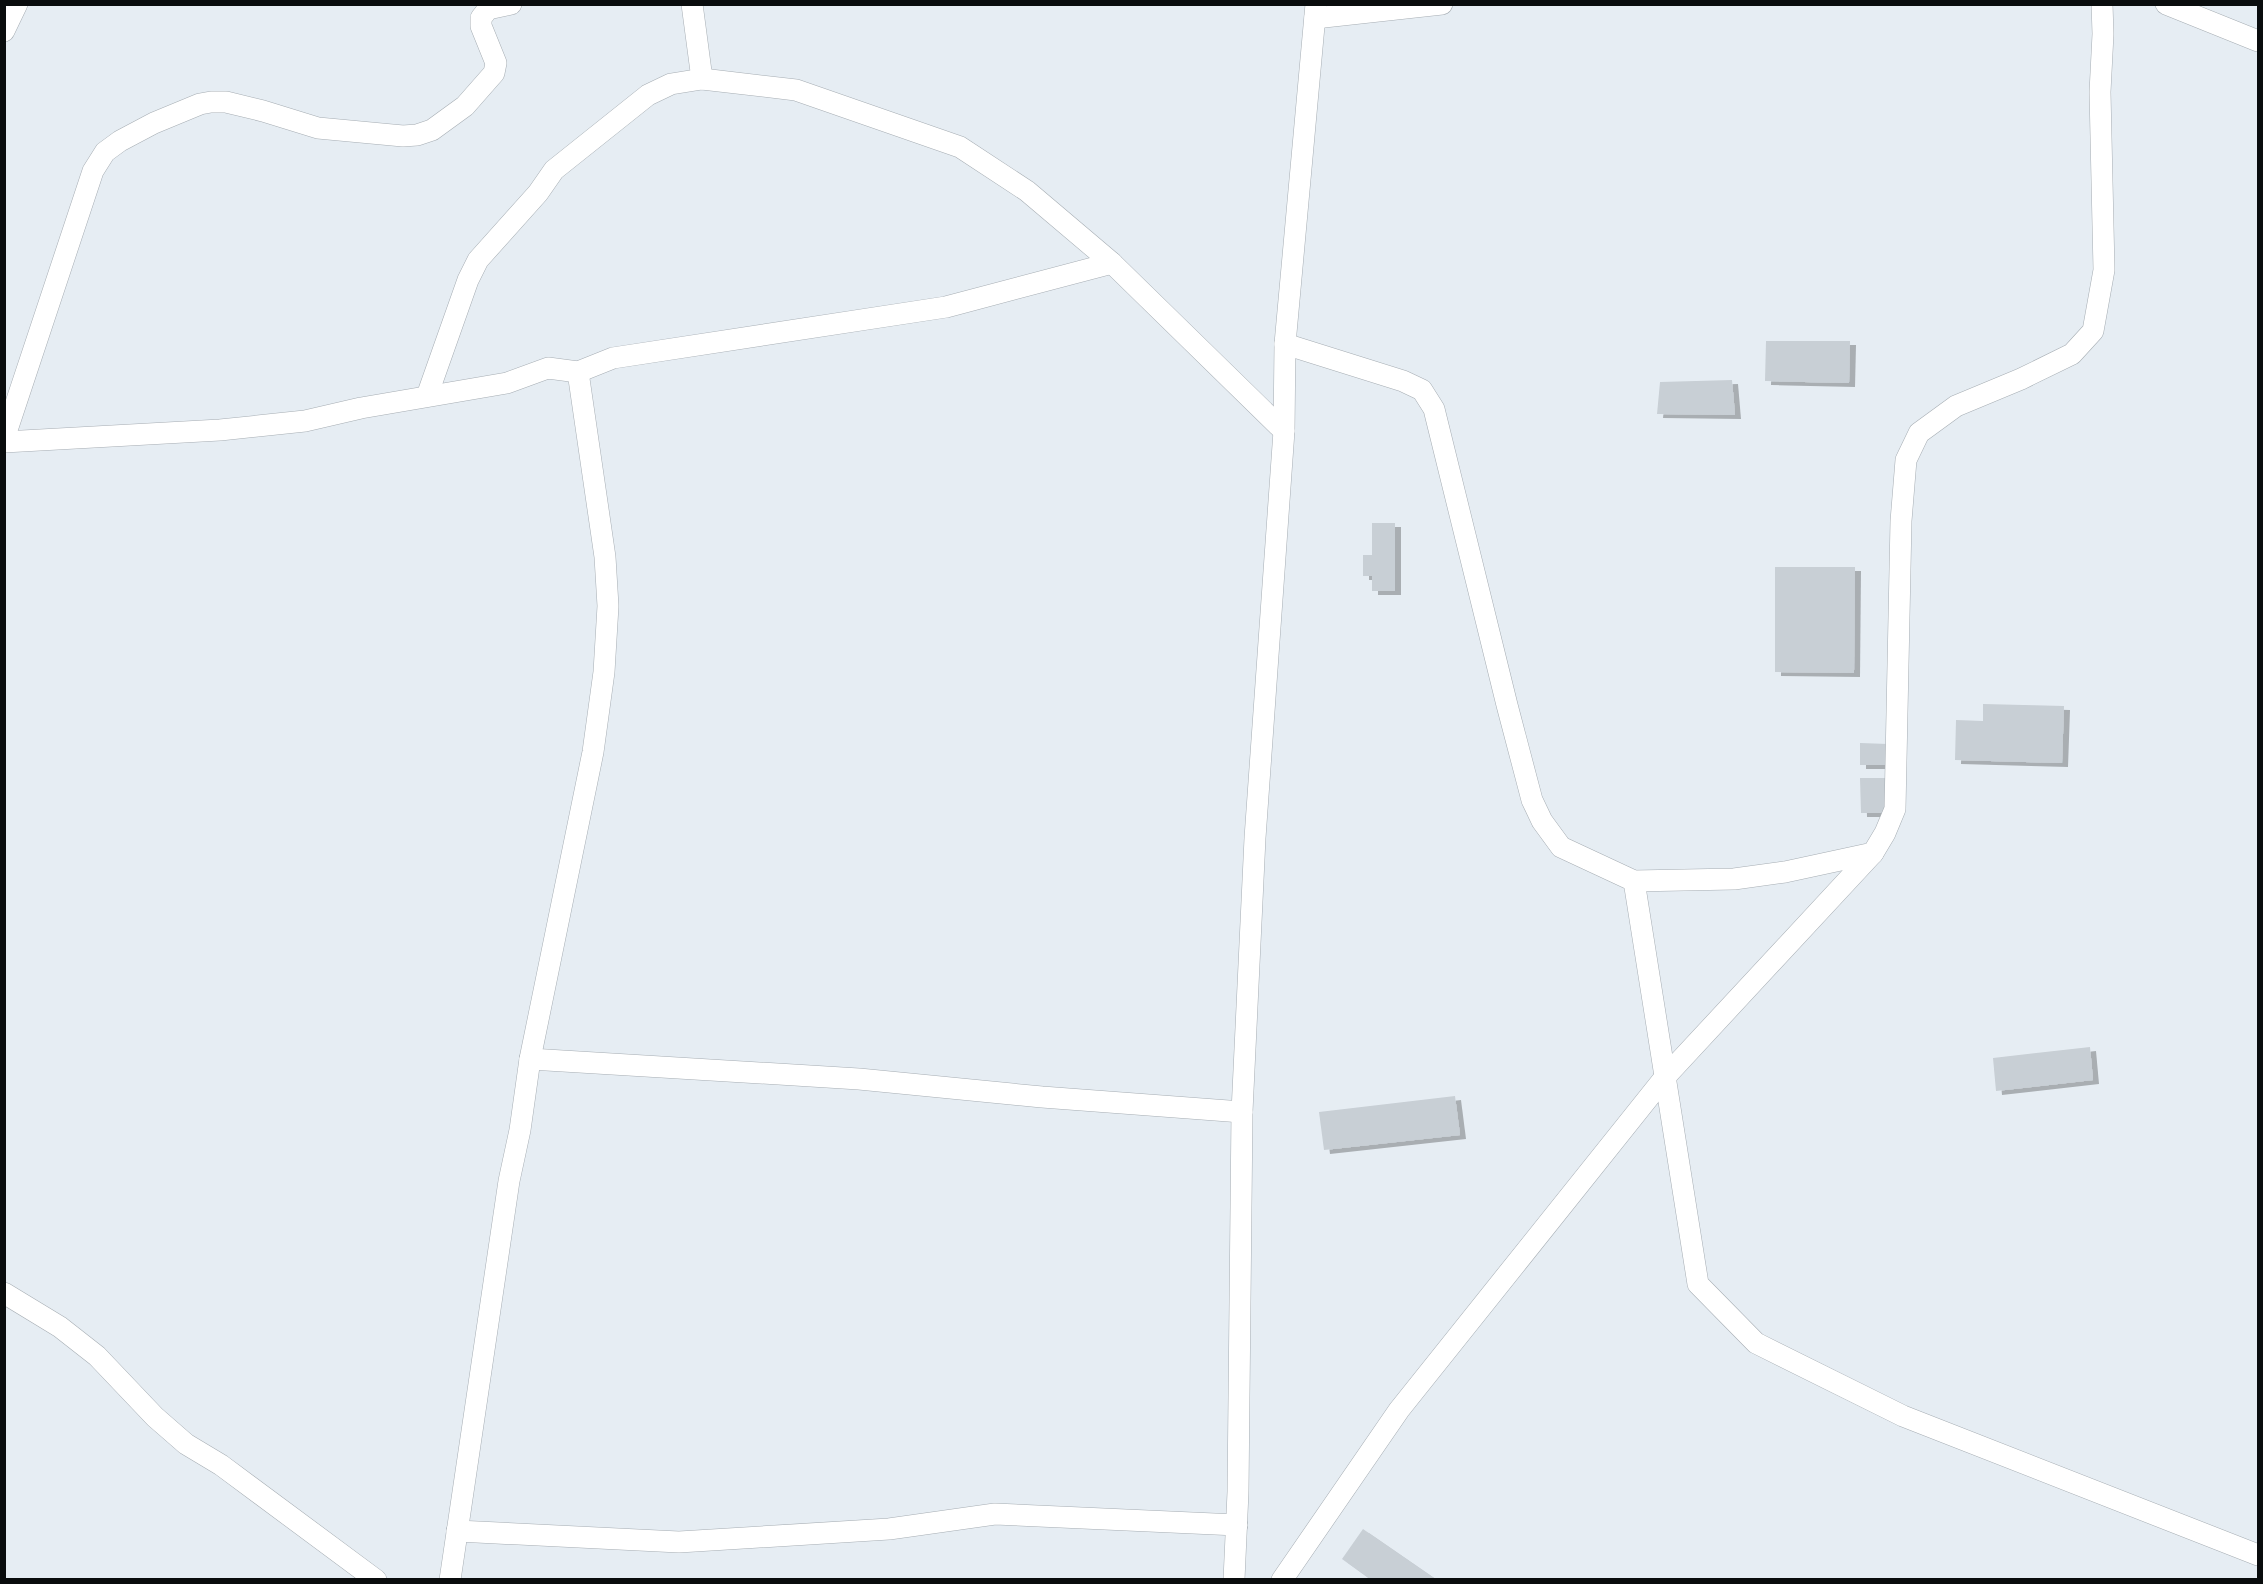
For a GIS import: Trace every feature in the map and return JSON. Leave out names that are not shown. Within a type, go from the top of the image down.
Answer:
[{"type":"street","points":[[4,31],[17,4]]},
{"type":"street","points":[[511,4],[488,9],[481,18],[481,26],[496,63],[494,73],[465,106],[432,130],[417,135],[403,136],[318,128],[226,102],[211,102],[200,104],[154,123],[120,141],[105,152],[93,171],[4,440],[241,428],[305,421],[427,396],[507,383],[548,368],[578,372],[613,358],[946,307],[1112,263]]},
{"type":"street","points":[[692,4],[702,79]]},
{"type":"street","points":[[1234,1580],[1237,1525],[1242,1112],[1262,730],[1284,431],[1285,344],[1316,11],[1442,4]]},
{"type":"street","points":[[1282,1580],[1399,1410],[1665,1077],[1873,853],[1885,833],[1895,809],[1901,521],[1906,460],[1919,433],[1956,406],[2021,379],[2072,354],[2093,331],[2104,270],[2100,93],[2102,4]]},
{"type":"street","points":[[2166,4],[2259,41]]},
{"type":"street","points":[[427,396],[468,280],[478,260],[538,193],[554,170],[648,95],[671,84],[702,79],[796,90],[960,147],[1027,191],[1112,263],[1284,431]]},
{"type":"street","points":[[1285,344],[1403,381],[1422,390],[1434,409],[1532,800],[1542,822],[1561,847],[1634,881],[1734,879],[1785,872],[1873,853]]},
{"type":"street","points":[[450,1580],[507,1193],[530,1059],[593,752],[604,672],[608,606],[605,557],[578,372]]},
{"type":"street","points":[[1634,881],[1698,1284],[1755,1343],[1903,1416],[2259,1555]]},
{"type":"street","points":[[530,1059],[859,1079],[1242,1112]]},
{"type":"street","points":[[4,1293],[60,1327],[97,1356],[155,1417],[186,1444],[221,1465],[376,1580]]},
{"type":"street","points":[[457,1531],[679,1542],[889,1529],[995,1514],[1237,1525]]},
{"type":"building","points":[[1766,341],[1850,341],[1849,383],[1765,381]]},
{"type":"building","points":[[1732,380],[1735,415],[1657,414],[1660,382]]},
{"type":"building","points":[[1372,523],[1395,523],[1395,591],[1372,591],[1372,576],[1363,576],[1363,555],[1372,555]]},
{"type":"building","points":[[1775,567],[1855,567],[1854,673],[1775,672]]},
{"type":"building","points":[[1983,704],[2064,706],[2062,763],[1955,760],[1956,720],[1983,721]]},
{"type":"building","points":[[1860,743],[1888,744],[1887,765],[1860,765]]},
{"type":"building","points":[[1860,778],[1885,778],[1886,813],[1861,813]]},
{"type":"building","points":[[2090,1047],[2093,1080],[1996,1091],[1993,1058]]},
{"type":"building","points":[[1455,1096],[1460,1135],[1324,1150],[1319,1112]]},
{"type":"building","points":[[1363,1529],[1437,1580],[1371,1580],[1342,1559]]}]
